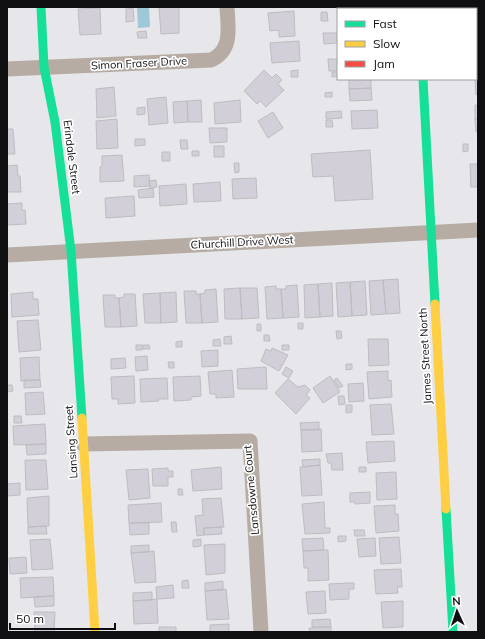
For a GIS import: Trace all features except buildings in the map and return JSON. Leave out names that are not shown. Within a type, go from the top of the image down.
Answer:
[{"type":"street","name":"Erindale Street","points":[[41,7],[44,67],[55,122],[71,251]]},
{"type":"street","name":"Simon Fraser Drive","points":[[7,69],[211,60],[219,56],[228,42],[227,7]]},
{"type":"street","name":"James Street North","points":[[423,80],[430,232],[453,632]]},
{"type":"street","name":"Churchill Drive West","points":[[7,255],[478,230]]},
{"type":"street","name":"Lansing Street","points":[[71,251],[95,632]]},
{"type":"street","name":"Lansdowne Court","points":[[83,444],[250,441],[261,632]]},
{"type":"water","points":[[137,7],[149,7],[150,27],[138,28]]},
{"type":"traffic: fast","points":[[41,7],[44,67],[55,122],[71,251],[82,418]]},
{"type":"traffic: fast","points":[[423,80],[435,304]]},
{"type":"traffic: fast","points":[[446,509],[453,632]]},
{"type":"traffic: slow","points":[[435,304],[446,509]]},
{"type":"traffic: slow","points":[[82,418],[95,632]]}]
